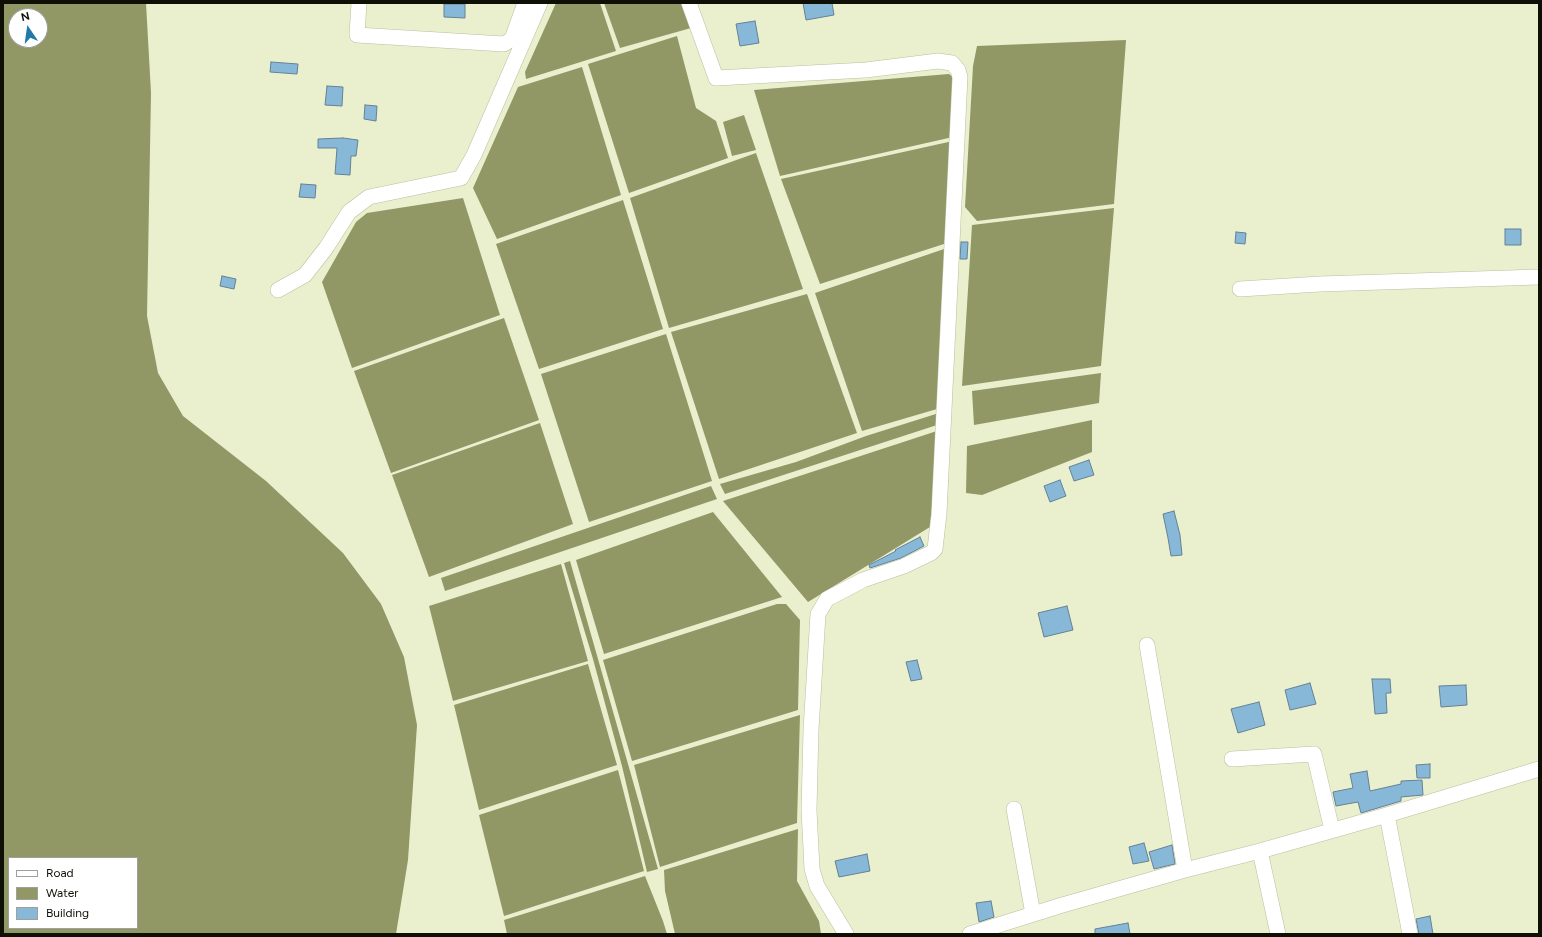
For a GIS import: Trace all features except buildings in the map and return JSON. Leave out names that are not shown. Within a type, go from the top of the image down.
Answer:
[{"type":"street","points":[[359,3],[357,35],[504,44],[512,39],[525,3]]},
{"type":"street","points":[[278,290],[305,275],[326,248],[349,212],[369,197],[460,178],[474,155],[540,3]]},
{"type":"street","points":[[689,3],[716,78],[866,70],[938,61],[952,63],[958,70],[960,77],[939,514],[935,549],[931,553],[904,566],[863,580],[828,599],[818,614],[811,730],[809,810],[812,869],[817,886],[846,934]]},
{"type":"street","points":[[1240,290],[1320,284],[1539,277]]},
{"type":"street","points":[[1147,645],[1185,870]]},
{"type":"street","points":[[1232,758],[1314,754],[1332,830]]},
{"type":"street","points":[[970,934],[1185,870],[1260,851],[1387,815],[1539,769]]},
{"type":"street","points":[[1014,809],[1034,914]]},
{"type":"street","points":[[1387,815],[1410,934]]},
{"type":"street","points":[[1260,851],[1278,934]]},
{"type":"water","points":[[3,3],[146,3],[151,93],[147,316],[158,373],[183,416],[266,481],[343,553],[381,604],[404,657],[417,725],[408,860],[396,934],[3,934]]},
{"type":"water","points":[[556,3],[600,3],[616,51],[526,79],[525,72]]},
{"type":"water","points":[[604,3],[682,3],[691,28],[620,48]]},
{"type":"water","points":[[677,36],[696,108],[716,121],[728,158],[629,193],[588,64]]},
{"type":"water","points":[[1126,40],[1114,204],[977,221],[965,207],[973,66],[977,46]]},
{"type":"water","points":[[582,67],[621,195],[497,239],[473,188],[518,87]]},
{"type":"water","points":[[949,74],[955,79],[953,137],[780,176],[754,90]]},
{"type":"water","points":[[744,115],[756,150],[732,156],[723,122]]},
{"type":"water","points":[[953,141],[947,243],[820,284],[781,179]]},
{"type":"water","points":[[756,153],[803,289],[669,328],[630,198]]},
{"type":"water","points":[[463,198],[500,315],[352,368],[322,282],[356,222],[367,213]]},
{"type":"water","points":[[623,200],[663,329],[539,369],[496,244]]},
{"type":"water","points":[[1114,208],[1101,366],[962,386],[972,225]]},
{"type":"water","points":[[947,248],[937,409],[862,431],[815,293]]},
{"type":"water","points":[[807,294],[857,433],[719,479],[671,332]]},
{"type":"water","points":[[504,318],[539,420],[391,473],[354,371]]},
{"type":"water","points":[[666,334],[712,481],[589,522],[541,374]]},
{"type":"water","points":[[1101,373],[1099,403],[974,425],[972,391]]},
{"type":"water","points":[[939,413],[937,425],[725,494],[720,484],[796,462],[866,436]]},
{"type":"water","points":[[1092,420],[1092,452],[982,495],[966,493],[967,446]]},
{"type":"water","points":[[540,423],[573,524],[429,577],[392,475]]},
{"type":"water","points":[[940,430],[930,527],[808,602],[723,501]]},
{"type":"water","points":[[711,486],[717,499],[445,591],[441,578]]},
{"type":"water","points":[[713,512],[782,597],[604,654],[576,560]]},
{"type":"water","points":[[570,561],[658,869],[647,872],[622,766],[593,659],[564,563]]},
{"type":"water","points":[[561,564],[588,661],[453,701],[429,606]]},
{"type":"water","points":[[777,604],[786,604],[800,620],[798,710],[632,761],[603,660]]},
{"type":"water","points":[[588,664],[617,765],[479,810],[454,705]]},
{"type":"water","points":[[800,715],[797,823],[660,867],[634,765]]},
{"type":"water","points":[[618,770],[644,871],[504,916],[479,815]]},
{"type":"water","points":[[798,829],[797,881],[819,921],[821,934],[675,934],[665,891],[664,870]]},
{"type":"water","points":[[645,876],[667,934],[507,934],[504,920]]}]
